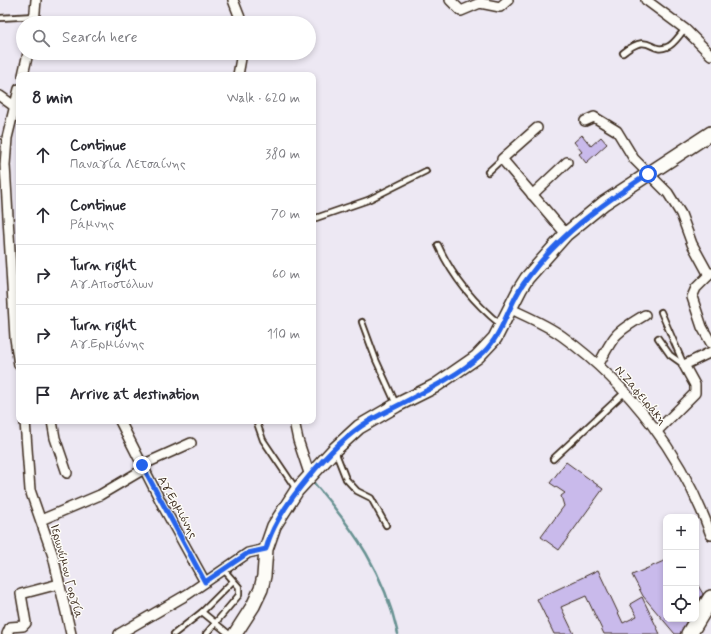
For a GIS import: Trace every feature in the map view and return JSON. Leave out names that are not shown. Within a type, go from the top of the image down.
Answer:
[{"type":"main road","points":[[235,634],[253,606],[261,589],[266,549],[274,526],[297,490],[335,449],[359,427],[397,405],[435,386],[468,364],[488,347],[503,326],[520,289],[527,278],[566,234],[604,203],[711,133]]},
{"type":"main road","points":[[689,634],[711,598]]},
{"type":"street","points":[[34,16],[36,0]]},
{"type":"street","points":[[233,0],[239,16]]},
{"type":"street","points":[[450,0],[461,11],[480,3],[500,7],[508,0]]},
{"type":"street","points":[[646,0],[685,29],[711,55]]},
{"type":"street","points":[[24,72],[26,60]]},
{"type":"street","points":[[239,72],[241,60]]},
{"type":"street","points":[[0,96],[14,106]]},
{"type":"street","points":[[16,99],[4,139],[16,345]]},
{"type":"street","points":[[585,121],[594,117],[617,131],[634,159],[668,193],[681,214],[692,244],[710,274],[696,288],[692,297],[702,327],[711,343]]},
{"type":"street","points":[[537,128],[502,159],[566,234]]},
{"type":"street","points":[[532,195],[567,162]]},
{"type":"street","name":"Ν.Ζαφειράκη","points":[[511,309],[554,331],[599,364],[625,392],[657,431],[689,486],[711,535]]},
{"type":"street","points":[[599,364],[610,342],[617,333],[645,315]]},
{"type":"street","points":[[657,431],[695,393],[695,385],[684,365],[711,352]]},
{"type":"street","name":"Ιερωνύμου Γοργία","points":[[25,424],[30,490],[53,556],[71,634]]},
{"type":"street","points":[[53,424],[55,438],[67,473]]},
{"type":"street","name":"Αγ.Ερμιόνης","points":[[122,424],[205,582]]},
{"type":"street","points":[[295,424],[298,440],[310,476]]},
{"type":"street","points":[[41,520],[100,495],[143,467],[191,443]]},
{"type":"street","points":[[119,634],[188,594],[248,553],[266,549]]},
{"type":"street","points":[[7,634],[10,627],[24,625],[26,623],[20,597],[21,594],[59,584]]},
{"type":"lane","points":[[0,18],[16,19]]},
{"type":"lane","points":[[623,53],[639,43],[660,48],[668,47],[685,29]]},
{"type":"lane","points":[[488,172],[502,159]]},
{"type":"lane","points":[[316,218],[368,200],[426,171]]},
{"type":"lane","points":[[438,245],[452,272],[470,295],[503,326]]},
{"type":"lane","points":[[661,312],[684,365]]},
{"type":"lane","points":[[362,322],[376,360],[397,405]]},
{"type":"lane","points":[[658,338],[670,355],[684,365]]},
{"type":"lane","points":[[553,460],[625,392]]},
{"type":"lane","points":[[257,424],[263,440],[297,490]]},
{"type":"lane","points":[[335,449],[346,479],[357,491],[371,498],[386,525]]},
{"type":"lane","points":[[206,634],[239,595],[239,587],[223,569]]},
{"type":"lane","points":[[174,634],[202,612],[233,581]]},
{"type":"lane","points":[[202,612],[229,634]]},
{"type":"building","points":[[582,135],[591,146],[601,137],[607,144],[586,163],[579,154],[582,152],[574,142]]},
{"type":"building","points":[[566,462],[603,489],[559,550],[541,537],[564,506],[561,496],[565,493],[550,483]]},
{"type":"building","points":[[663,561],[663,620],[643,596],[632,575]]},
{"type":"building","points":[[598,570],[623,623],[637,616],[630,604],[642,597],[660,634],[604,634],[586,596],[561,607],[574,634],[554,634],[537,599]]},
{"type":"building","points":[[699,587],[703,594],[699,600]]},
{"type":"building","points":[[665,622],[686,622],[680,634],[675,634]]},
{"type":"waterway","points":[[314,483],[342,518],[366,553],[385,591],[398,634]]},
{"type":"route","points":[[142,465],[205,582],[248,553],[266,549],[269,537],[277,520],[297,490],[335,449],[359,427],[397,405],[435,386],[456,373],[483,352],[503,326],[520,289],[527,278],[566,234],[604,203],[648,174]]}]
